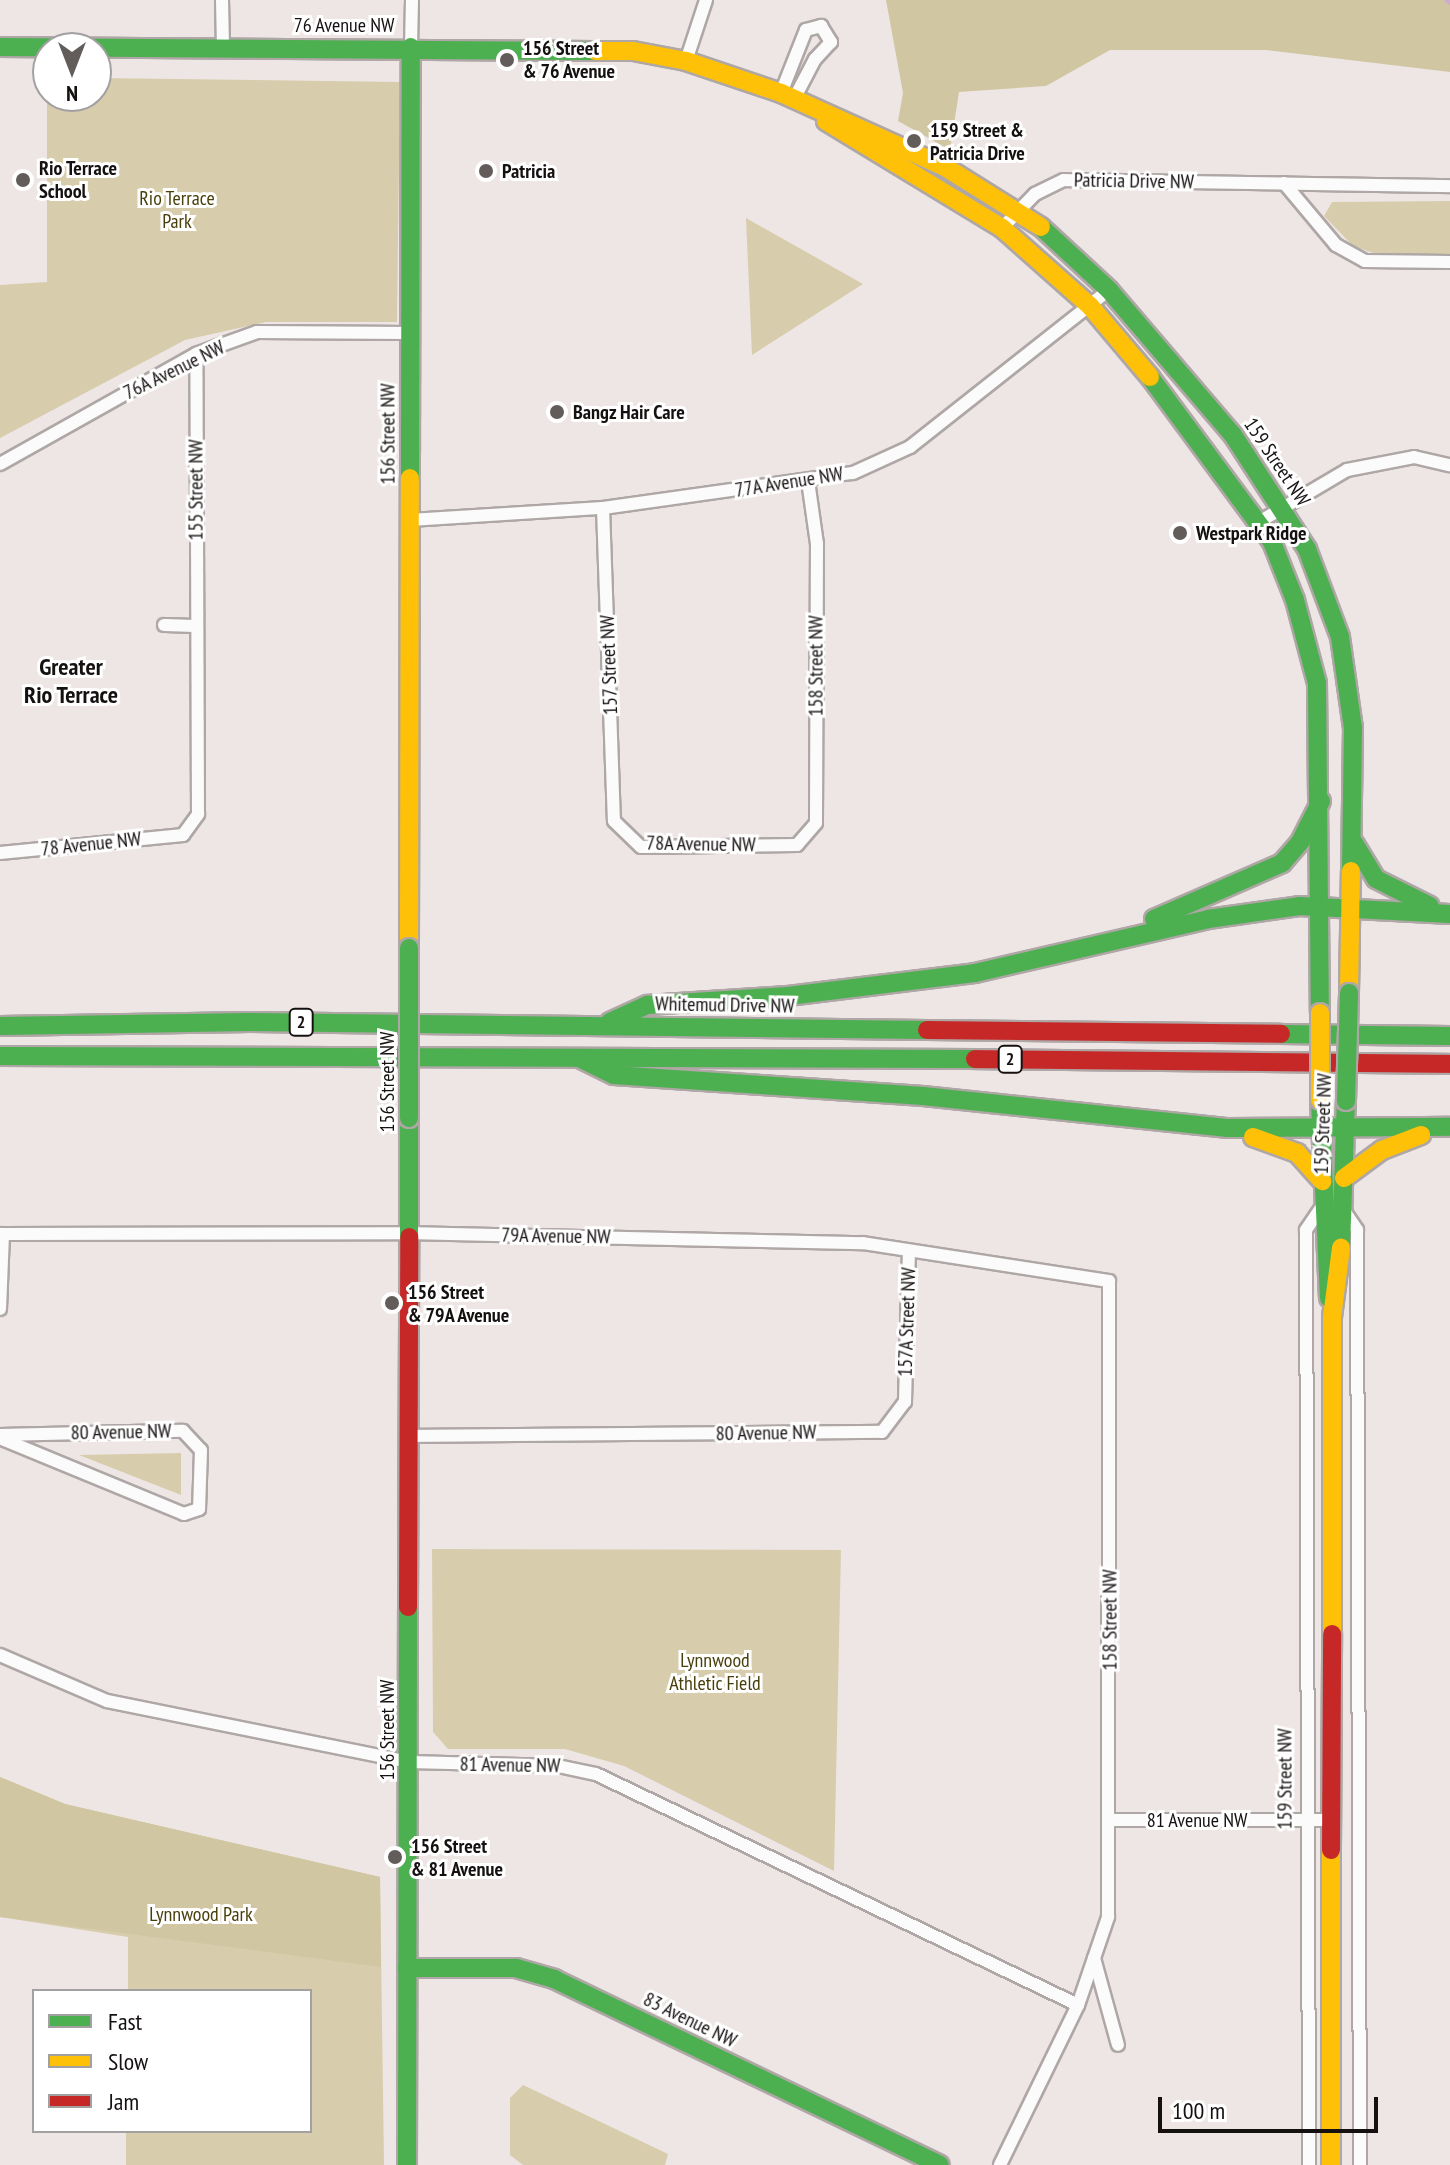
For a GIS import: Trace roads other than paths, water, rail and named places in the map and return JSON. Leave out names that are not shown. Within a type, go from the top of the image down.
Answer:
[{"type":"main road","name":"76 Avenue NW","points":[[0,47],[603,48],[686,61]]},
{"type":"main road","name":"156 Street NW","points":[[407,2165],[411,47]]},
{"type":"main road","name":"159 Street NW","points":[[686,61],[787,96],[945,167],[1019,210],[1068,247],[1109,290],[1233,435],[1307,549],[1340,637],[1353,728],[1354,843],[1344,1178],[1332,1317],[1331,2165]]},
{"type":"main road","name":"159 Street NW","points":[[787,96],[1002,228],[1090,306],[1175,407],[1259,522],[1295,600],[1317,683],[1321,801],[1319,992],[1323,1267],[1332,1317]]},
{"type":"main road","points":[[1024,962],[1166,915],[1261,875],[1300,842],[1321,801]]},
{"type":"main road","points":[[1354,843],[1376,879],[1445,912]]},
{"type":"main road","points":[[603,1025],[647,1005],[883,986],[1024,962],[1208,919],[1352,905],[1445,912]]},
{"type":"main road","name":"Whitemud Drive NW","points":[[0,1026],[130,1021],[1450,1036]]},
{"type":"main road","points":[[570,1054],[614,1075],[939,1097],[1228,1128],[1450,1129]]},
{"type":"main road","name":"2","points":[[0,1056],[570,1054],[1450,1064]]},
{"type":"main road","points":[[1228,1128],[1297,1153],[1322,1181]]},
{"type":"main road","points":[[1344,1178],[1404,1138],[1450,1129]]},
{"type":"main road","name":"83 Avenue NW","points":[[407,1968],[516,1968],[554,1979],[940,2165]]},
{"type":"street","points":[[222,0],[223,47]]},
{"type":"street","name":"156 Street NW","points":[[411,47],[412,0]]},
{"type":"street","points":[[686,61],[706,0]]},
{"type":"street","points":[[821,26],[831,42],[787,96],[806,30],[821,26]]},
{"type":"street","name":"Patricia Drive NW","points":[[1002,228],[1035,194],[1064,180],[1450,186]]},
{"type":"street","points":[[1284,183],[1336,245],[1365,261],[1450,262]]},
{"type":"street","name":"77A Avenue NW","points":[[410,520],[603,508],[853,473],[910,447],[1109,290]]},
{"type":"street","name":"76A Avenue NW","points":[[0,464],[196,354],[257,332],[410,333]]},
{"type":"street","name":"155 Street NW","points":[[183,835],[198,814],[196,354]]},
{"type":"street","points":[[1259,522],[1347,470],[1414,457],[1450,465]]},
{"type":"street","name":"158 Street NW","points":[[797,845],[816,823],[817,544],[808,481]]},
{"type":"street","name":"157 Street NW","points":[[603,508],[614,821]]},
{"type":"street","points":[[164,625],[196,626]]},
{"type":"street","name":"78A Avenue NW","points":[[614,821],[641,847],[797,845]]},
{"type":"street","name":"78 Avenue NW","points":[[0,853],[183,835]]},
{"type":"street","name":"159 Street NW","points":[[1309,2165],[1306,1230],[1322,1206]]},
{"type":"street","name":"159 Street NW","points":[[1342,1207],[1357,1230],[1360,2165]]},
{"type":"street","name":"79A Avenue NW","points":[[2,1234],[407,1233],[863,1243],[1109,1281]]},
{"type":"street","points":[[0,1309],[2,1234]]},
{"type":"street","name":"157A Street NW","points":[[882,1432],[905,1402],[909,1252]]},
{"type":"street","name":"158 Street NW","points":[[1000,2165],[1078,2005],[1108,1917],[1109,1281]]},
{"type":"street","name":"80 Avenue NW","points":[[183,1431],[201,1450],[199,1509],[184,1514],[0,1437],[183,1431]]},
{"type":"street","name":"80 Avenue NW","points":[[409,1436],[882,1432]]},
{"type":"street","name":"81 Avenue NW","points":[[0,1655],[107,1701],[410,1762],[558,1766],[596,1774],[1078,2005]]},
{"type":"street","name":"81 Avenue NW","points":[[1110,1820],[1332,1820]]},
{"type":"street","points":[[1094,1958],[1118,2045]]},
{"type":"waterway","points":[[1446,0],[1450,3]]},
{"type":"place","name":"156 Street & 76 Avenue","points":[[507,60]]},
{"type":"place","name":"159 Street & Patricia Drive","points":[[914,141]]},
{"type":"place","name":"Patricia","points":[[486,171]]},
{"type":"place","name":"Rio Terrace School","points":[[23,180]]},
{"type":"place","name":"Bangz Hair Care","points":[[557,412]]},
{"type":"place","name":"Westpark Ridge","points":[[1180,533]]},
{"type":"place","name":"156 Street & 79A Avenue","points":[[392,1303]]},
{"type":"place","name":"156 Street & 81 Avenue","points":[[395,1857]]},
{"type":"district","name":"Greater Rio Terrace","points":[[71,681]]},
{"type":"park label","name":"Rio Terrace Park","points":[[177,210]]},
{"type":"park label","name":"Lynnwood Athletic Field","points":[[715,1672]]},
{"type":"park label","name":"Lynnwood Park","points":[[201,1914]]}]
